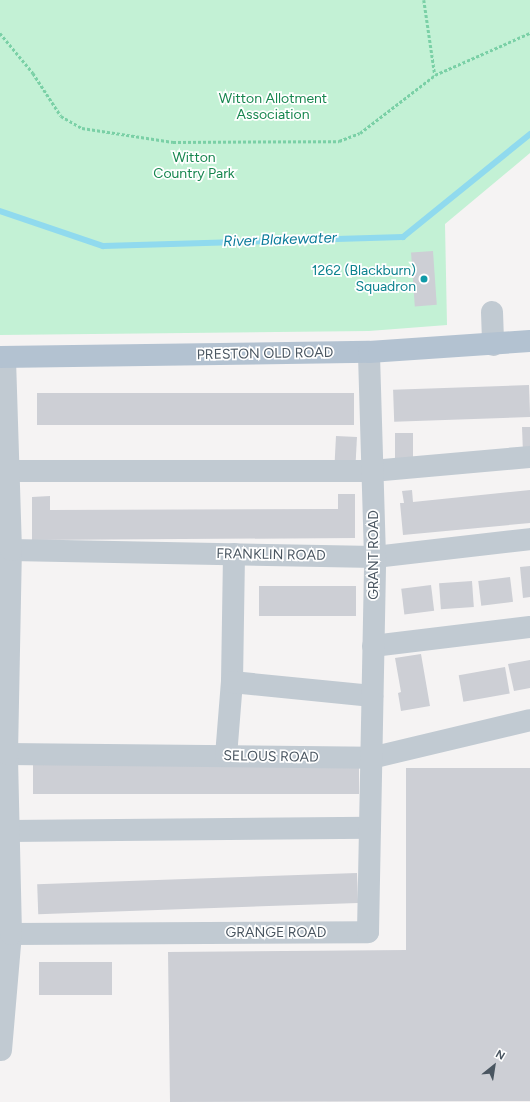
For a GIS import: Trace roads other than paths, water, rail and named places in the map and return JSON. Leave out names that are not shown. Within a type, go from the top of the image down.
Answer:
[{"type":"main road","name":"PRESTON OLD ROAD","points":[[3,357],[369,352],[493,345],[530,341]]},
{"type":"street","points":[[492,312],[493,345]]},
{"type":"street","name":"GRANT ROAD","points":[[369,352],[375,557],[371,758]]},
{"type":"street","points":[[1,1050],[11,934],[8,754],[11,550],[3,357]]},
{"type":"street","points":[[8,471],[372,470],[530,457]]},
{"type":"street","name":"FRANKLIN ROAD","points":[[11,550],[375,557],[530,539]]},
{"type":"street","points":[[226,756],[232,682],[234,554]]},
{"type":"street","points":[[373,646],[530,627]]},
{"type":"street","points":[[232,682],[372,696]]},
{"type":"street","name":"SELOUS ROAD","points":[[8,754],[371,758],[530,720]]},
{"type":"street","name":"GRANGE ROAD","points":[[11,934],[368,932],[371,758]]},
{"type":"street","points":[[9,831],[370,828]]},
{"type":"waterway","name":"River Blakewater","points":[[0,211],[103,246],[403,237],[530,134]]},
{"type":"place","name":"1262 (Blackburn) Squadron","points":[[424,279]]},
{"type":"park label","name":"Witton Allotment Association","points":[[273,108]]},
{"type":"park label","name":"Witton Country Park","points":[[194,166]]}]
